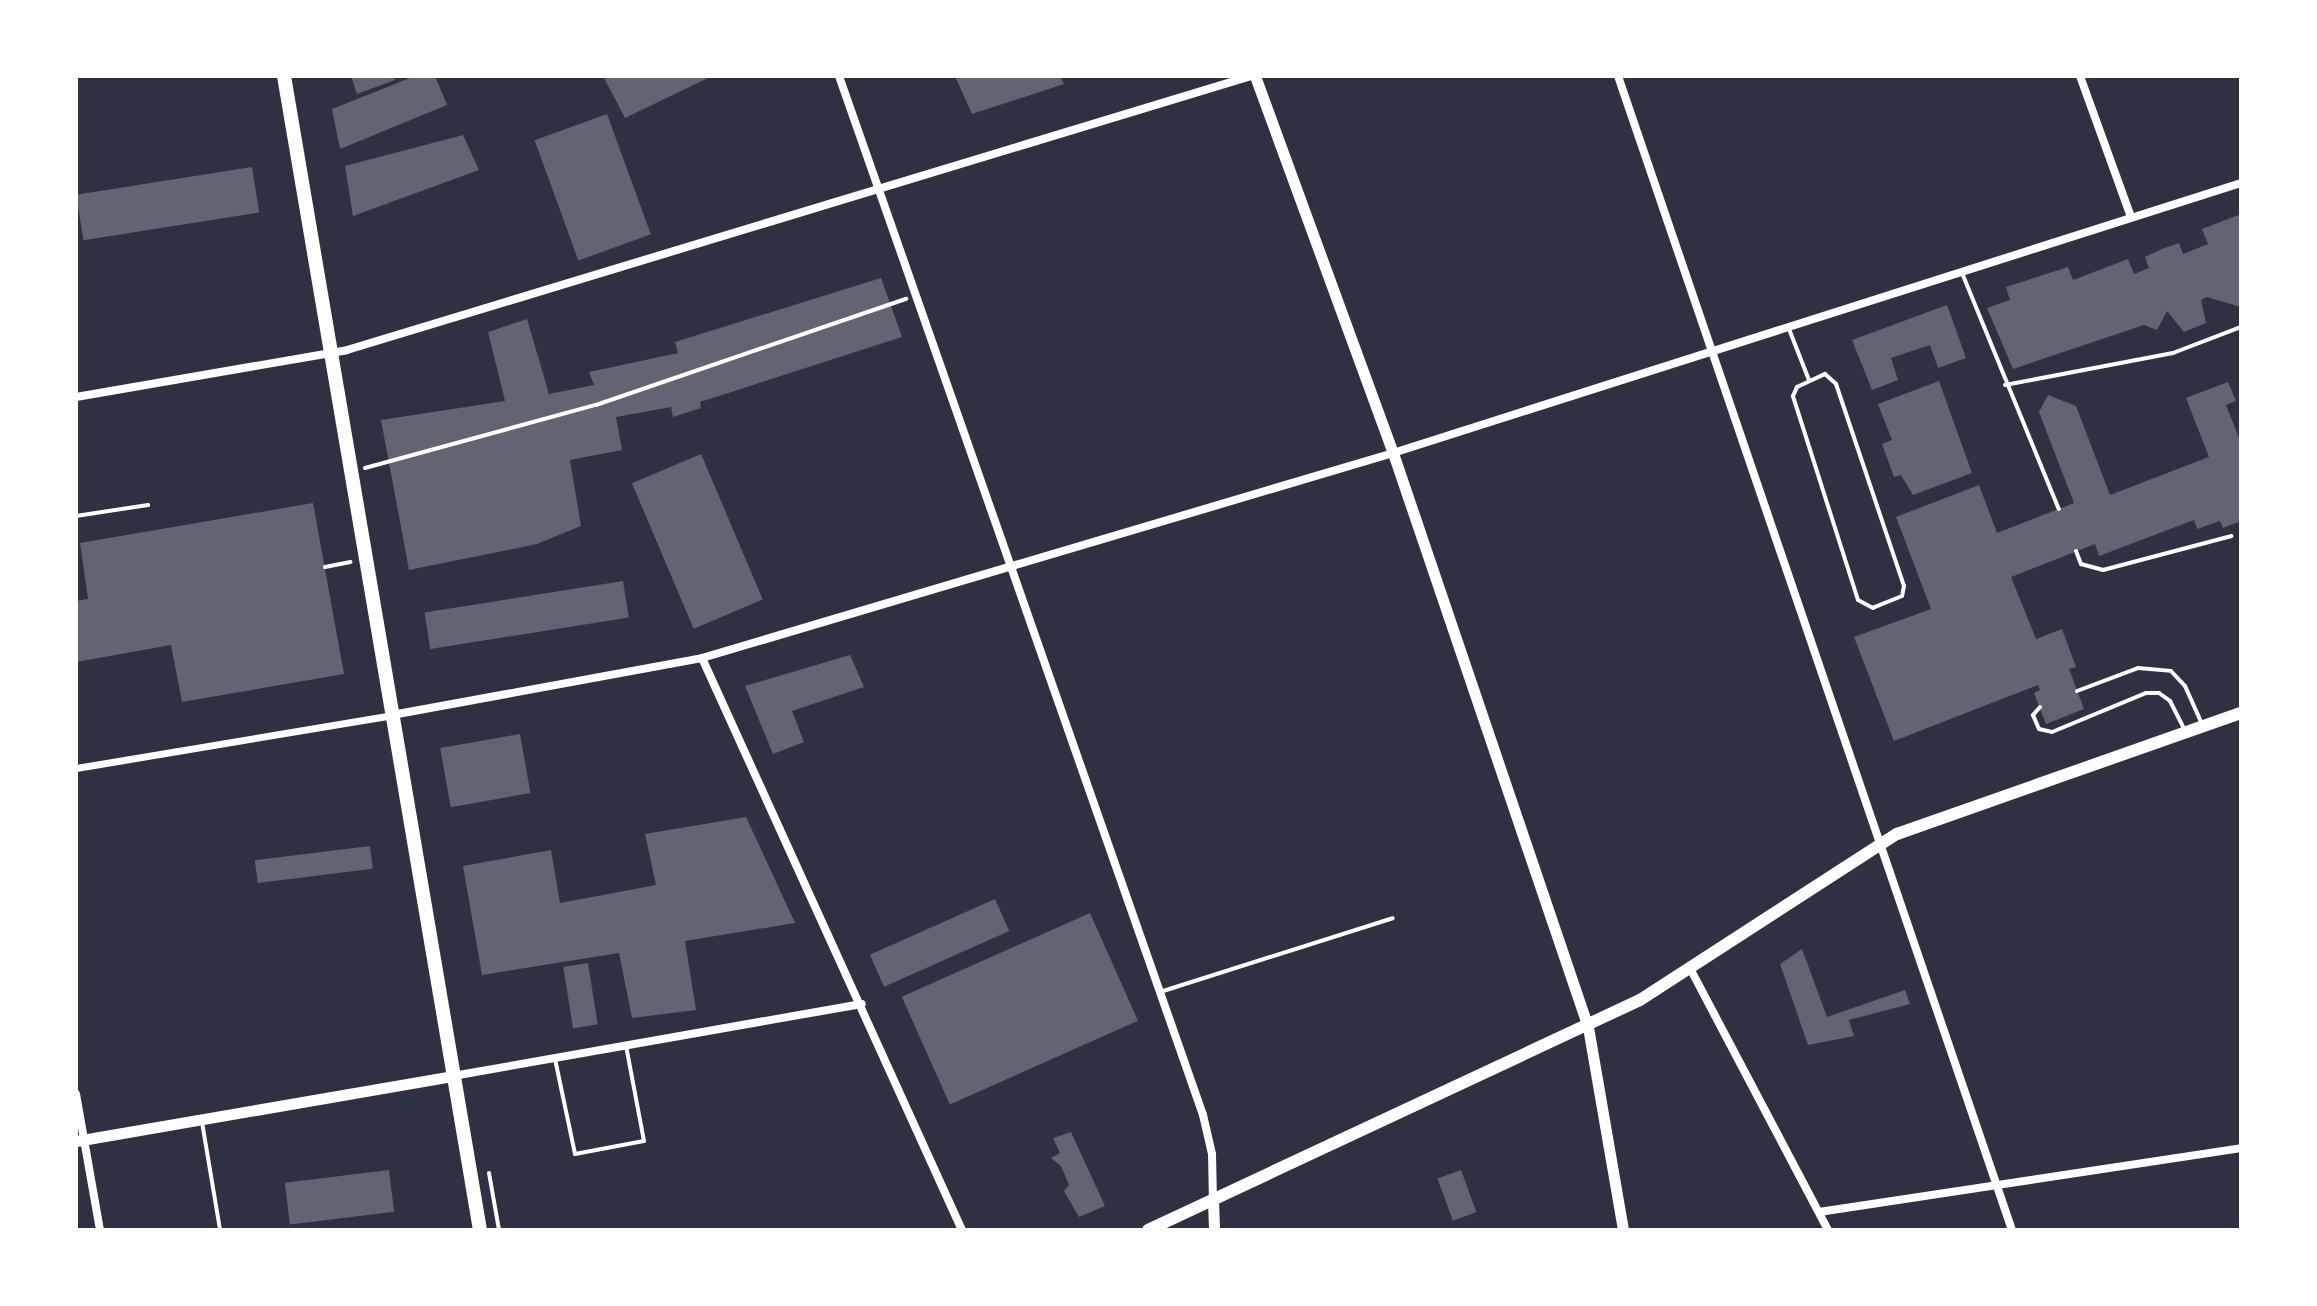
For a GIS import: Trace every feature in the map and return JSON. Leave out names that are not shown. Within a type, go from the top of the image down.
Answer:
[{"type":"main road","points":[[284,76],[480,1230]]},
{"type":"main road","points":[[1148,1230],[1588,1027],[1692,972],[1882,843],[2241,713]]},
{"type":"street","points":[[839,76],[913,297],[1209,1133],[1214,1230]]},
{"type":"street","points":[[76,397],[331,354],[1253,76],[1393,453],[1588,1027],[1623,1230]]},
{"type":"street","points":[[1618,76],[2012,1230]]},
{"type":"street","points":[[2080,76],[2131,217]]},
{"type":"street","points":[[76,768],[392,715],[702,658],[1393,453],[2241,183]]},
{"type":"street","points":[[702,658],[862,1004],[962,1230]]},
{"type":"street","points":[[1692,972],[1828,1230]]},
{"type":"street","points":[[80,1140],[862,1004]]},
{"type":"street","points":[[76,1094],[80,1140],[100,1230]]},
{"type":"street","points":[[1819,1212],[2241,1148]]},
{"type":"lane","points":[[1961,271],[2005,385],[2059,509]]},
{"type":"lane","points":[[1788,326],[1809,381]]},
{"type":"lane","points":[[2005,385],[2173,353],[2241,327]]},
{"type":"lane","points":[[1825,374],[1836,384],[1904,586],[1902,596],[1873,608],[1858,600],[1793,396],[1809,381],[1825,374]]},
{"type":"lane","points":[[76,516],[148,505]]},
{"type":"lane","points":[[2076,551],[2090,570],[2103,570],[2232,536]]},
{"type":"lane","points":[[2077,691],[2138,668],[2171,671],[2185,686],[2203,726]]},
{"type":"lane","points":[[2040,707],[2033,715],[2039,729],[2052,732],[2146,693],[2159,693],[2170,701],[2186,733]]},
{"type":"lane","points":[[1160,992],[1393,918]]},
{"type":"lane","points":[[555,1059],[575,1154],[644,1141],[626,1046]]},
{"type":"lane","points":[[201,1119],[220,1230]]},
{"type":"path","points":[[351,472],[596,405],[913,297]]},
{"type":"path","points":[[325,567],[366,559]]},
{"type":"building","points":[[351,76],[394,76],[395,80],[357,94]]},
{"type":"building","points":[[415,76],[435,76],[447,105],[340,149],[332,109]]},
{"type":"building","points":[[603,76],[706,76],[708,78],[625,118]]},
{"type":"building","points":[[955,76],[1060,76],[1064,84],[972,114]]},
{"type":"building","points":[[607,114],[651,234],[578,261],[535,140]]},
{"type":"building","points":[[463,135],[479,170],[353,216],[345,166]]},
{"type":"building","points":[[252,167],[259,212],[83,240],[76,195]]},
{"type":"building","points":[[2241,214],[2241,307],[2207,297],[2201,300],[2206,323],[2184,332],[2167,311],[2157,330],[2144,325],[2013,369],[1987,308],[2010,300],[2006,287],[2068,267],[2073,280],[2128,259],[2134,274],[2149,268],[2145,257],[2162,249],[2179,243],[2183,254],[2208,244],[2202,229]]},
{"type":"building","points":[[881,278],[902,337],[700,402],[701,408],[673,417],[671,407],[616,417],[622,450],[570,460],[581,526],[537,544],[409,570],[381,420],[505,401],[488,332],[527,319],[549,394],[594,385],[589,372],[678,353],[675,342]]},
{"type":"building","points":[[1947,305],[1966,358],[1938,368],[1930,345],[1891,358],[1898,380],[1872,390],[1852,340]]},
{"type":"building","points":[[1939,381],[1972,473],[1913,495],[1901,475],[1894,477],[1882,444],[1892,440],[1878,404]]},
{"type":"building","points":[[2228,382],[2236,401],[2226,405],[2241,443],[2241,521],[2223,528],[2220,521],[2197,529],[2194,520],[2099,556],[2095,544],[2011,577],[2036,639],[2062,629],[2076,667],[2069,669],[2084,709],[2046,724],[2034,693],[2040,690],[2038,685],[1894,741],[1854,637],[1931,609],[1896,517],[1979,485],[1997,533],[2074,503],[2039,412],[2048,395],[2076,406],[2110,495],[2209,457],[2186,398]]},
{"type":"building","points":[[701,454],[763,599],[694,629],[632,483]]},
{"type":"building","points":[[313,503],[344,674],[182,702],[171,645],[76,662],[76,601],[88,599],[80,543]]},
{"type":"building","points":[[623,581],[629,618],[430,649],[424,612]]},
{"type":"building","points":[[850,655],[864,687],[792,711],[804,742],[773,754],[745,686]]},
{"type":"building","points":[[520,734],[530,793],[451,807],[440,748]]},
{"type":"building","points":[[746,817],[795,923],[685,941],[696,1010],[632,1018],[619,953],[482,975],[463,866],[551,850],[560,903],[656,885],[645,834]]},
{"type":"building","points":[[370,846],[373,869],[258,883],[255,860]]},
{"type":"building","points":[[995,899],[1009,931],[884,987],[870,955]]},
{"type":"building","points":[[1090,913],[1138,1021],[950,1105],[902,997]]},
{"type":"building","points":[[1802,949],[1827,1017],[1905,990],[1910,1004],[1849,1020],[1854,1036],[1808,1045],[1780,964]]},
{"type":"building","points":[[588,963],[598,1024],[573,1028],[563,967]]},
{"type":"building","points":[[1071,1132],[1105,1206],[1079,1217],[1064,1191],[1069,1185],[1061,1166],[1051,1158],[1060,1153],[1053,1138]]},
{"type":"building","points":[[389,1170],[394,1212],[290,1224],[285,1183]]},
{"type":"building","points":[[1461,1170],[1476,1212],[1453,1221],[1438,1179]]}]
